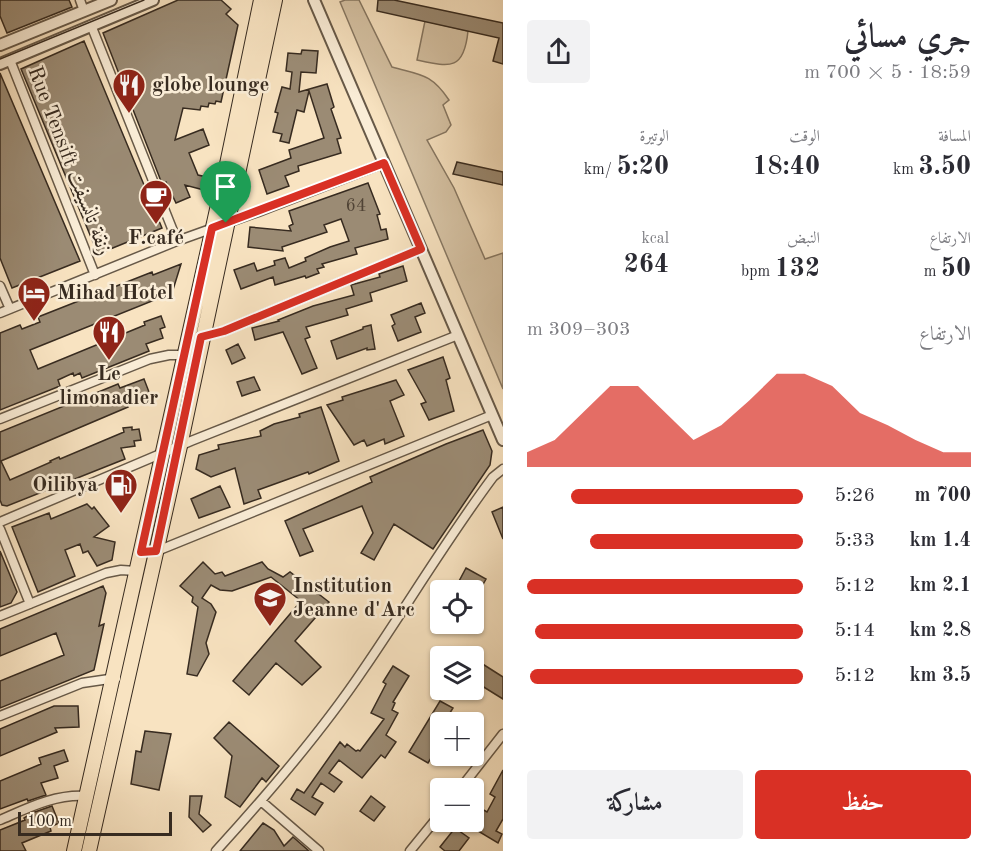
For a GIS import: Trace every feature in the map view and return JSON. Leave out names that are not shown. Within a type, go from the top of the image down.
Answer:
[{"type":"main road","points":[[89,851],[97,780],[120,678],[156,551],[180,446],[195,338],[219,225],[261,0]]},
{"type":"main road","points":[[219,225],[275,0]]},
{"type":"main road","points":[[120,678],[136,571],[184,355],[195,338]]},
{"type":"main road","points":[[74,851],[86,796],[97,780]]},
{"type":"street","points":[[80,0],[84,11]]},
{"type":"street","points":[[0,44],[111,0]]},
{"type":"street","points":[[5,62],[153,0]]},
{"type":"street","points":[[314,0],[503,440]]},
{"type":"street","points":[[91,25],[177,241]]},
{"type":"street","name":"Rue Tensift زنقة تانسيفت","points":[[5,62],[95,274]]},
{"type":"street","points":[[0,313],[177,241],[384,163]]},
{"type":"street","points":[[195,338],[224,331],[421,249]]},
{"type":"street","points":[[0,286],[10,309]]},
{"type":"street","points":[[0,522],[117,471],[458,335]]},
{"type":"street","points":[[0,419],[150,358],[184,355]]},
{"type":"street","points":[[141,552],[156,551],[492,415]]},
{"type":"street","points":[[216,851],[261,801],[345,695],[445,544],[493,477],[503,469]]},
{"type":"street","points":[[0,529],[30,604]]},
{"type":"street","points":[[0,616],[106,573],[121,570],[136,571]]},
{"type":"street","points":[[0,716],[82,683],[120,678]]},
{"type":"street","points":[[468,778],[503,734]]},
{"type":"street","points":[[0,820],[58,797],[86,796]]},
{"type":"street","points":[[261,801],[319,851]]},
{"type":"street","points":[[410,851],[430,826]]},
{"type":"shaded area","points":[[359,0],[392,67],[424,76],[443,91],[449,100],[443,105],[451,125],[446,132],[427,140],[454,188],[485,259],[503,253],[503,389],[340,2]]},
{"type":"shaded area","points":[[425,21],[468,31],[466,44],[459,60],[453,63],[438,64],[417,60]]},
{"type":"building","points":[[0,0],[69,0],[72,7],[7,33],[0,16]]},
{"type":"building","points":[[178,0],[221,0],[231,9],[226,14],[238,25],[221,102],[209,103],[208,107],[201,106],[200,110],[183,108],[175,140],[203,129],[209,145],[189,153],[198,175],[207,177],[204,190],[185,185],[190,197],[176,203],[166,182],[162,184],[103,33]]},
{"type":"building","points":[[378,0],[394,0],[503,23],[503,64],[493,61],[499,38],[377,11]]},
{"type":"building","points":[[84,41],[162,228],[98,254],[21,69]]},
{"type":"building","points":[[302,50],[318,51],[316,73],[301,72],[299,92],[327,84],[334,107],[331,109],[341,138],[337,139],[341,153],[298,166],[299,171],[285,176],[289,186],[267,194],[259,170],[291,158],[289,150],[324,138],[309,91],[304,112],[297,110],[289,143],[280,141],[282,134],[273,132],[278,113],[275,112],[282,87],[290,89],[292,72],[286,71],[288,53],[301,54]]},
{"type":"building","points":[[0,73],[80,261],[12,288],[0,258]]},
{"type":"building","points":[[457,162],[503,172],[503,185],[453,174]]},
{"type":"building","points":[[368,183],[380,214],[377,215],[381,230],[386,229],[388,239],[355,248],[357,254],[322,264],[324,267],[317,269],[319,273],[306,278],[305,276],[275,285],[273,277],[241,289],[234,270],[254,263],[257,271],[275,265],[274,261],[285,258],[289,268],[306,261],[305,258],[349,241],[341,219],[324,225],[327,232],[282,247],[283,251],[248,247],[250,227],[291,231],[289,226],[293,224],[289,211]]},
{"type":"building","points":[[181,264],[172,293],[30,350],[38,369],[145,325],[144,322],[161,316],[165,327],[160,329],[163,338],[146,344],[149,351],[82,378],[80,373],[74,376],[73,373],[58,380],[60,386],[0,410],[0,333],[20,325],[22,329],[40,322],[38,317],[152,272],[153,275]]},
{"type":"building","points":[[403,266],[407,281],[370,293],[372,301],[346,309],[348,315],[306,327],[310,337],[305,339],[317,368],[302,374],[283,332],[255,340],[252,328],[279,321],[313,306],[354,295],[351,285],[380,277],[379,274]]},
{"type":"building","points":[[421,303],[425,313],[415,317],[421,332],[398,341],[392,326],[395,324],[391,315]]},
{"type":"building","points":[[371,325],[375,349],[367,350],[367,348],[337,359],[331,341]]},
{"type":"building","points":[[238,344],[245,358],[232,364],[226,350]]},
{"type":"building","points":[[443,357],[450,378],[446,380],[454,411],[429,420],[421,404],[426,402],[408,370]]},
{"type":"building","points":[[254,377],[260,390],[242,396],[237,382]]},
{"type":"building","points":[[144,379],[149,392],[126,402],[128,407],[1,461],[10,480],[59,457],[60,459],[124,432],[123,428],[139,429],[141,440],[134,441],[135,446],[121,448],[125,459],[7,506],[2,505],[0,500],[0,432],[118,384],[120,388]]},
{"type":"building","points":[[396,380],[404,395],[390,401],[404,436],[385,444],[384,439],[367,446],[364,440],[354,445],[327,405],[343,400],[342,397]]},
{"type":"building","points":[[321,407],[339,461],[309,474],[308,472],[258,490],[261,498],[244,504],[235,468],[211,477],[196,469],[199,455],[219,449],[218,445],[261,436],[260,431],[274,424],[300,417],[299,414]]},
{"type":"building","points":[[483,430],[492,451],[490,465],[433,549],[394,524],[374,560],[361,553],[373,533],[362,506],[303,529],[313,551],[300,556],[285,521],[372,482],[370,477]]},
{"type":"building","points":[[220,486],[230,507],[199,518],[191,499]]},
{"type":"building","points":[[87,504],[92,509],[94,507],[109,526],[94,537],[115,542],[112,560],[97,566],[88,551],[83,553],[80,544],[65,550],[75,576],[38,592],[12,527],[49,513],[51,519]]},
{"type":"building","points":[[503,507],[503,539],[492,512]]},
{"type":"building","points":[[0,551],[17,592],[11,603],[0,607]]},
{"type":"building","points":[[203,562],[215,574],[222,572],[225,576],[262,562],[268,569],[283,577],[290,572],[329,602],[295,641],[321,667],[302,685],[276,663],[249,695],[233,681],[301,601],[271,577],[232,591],[220,590],[211,585],[202,598],[211,604],[216,612],[206,643],[209,654],[197,676],[187,674],[198,607],[192,602],[193,597],[180,586]]},
{"type":"building","points":[[466,568],[486,579],[484,583],[484,580],[460,580]]},
{"type":"building","points":[[103,586],[106,593],[99,626],[104,624],[94,670],[0,708],[0,681],[64,655],[56,633],[0,656],[0,629]]},
{"type":"building","points":[[484,665],[503,677],[503,699],[484,687]]},
{"type":"building","points":[[393,666],[409,676],[393,702],[395,703],[392,710],[398,713],[386,735],[396,742],[385,758],[381,755],[362,778],[339,760],[329,773],[342,782],[334,792],[321,783],[312,797],[323,803],[315,815],[291,799],[297,789],[304,793],[340,742],[345,747],[347,744],[356,751],[360,751],[384,719],[371,713],[386,684],[383,682]]},
{"type":"building","points":[[440,701],[453,708],[450,712],[433,712]]},
{"type":"building","points":[[54,706],[78,706],[79,727],[55,728],[57,732],[0,756],[0,729]]},
{"type":"building","points":[[430,717],[430,760],[428,763],[409,752]]},
{"type":"building","points":[[229,722],[279,766],[266,782],[262,778],[240,807],[225,797],[232,756],[214,738]]},
{"type":"building","points":[[145,731],[171,734],[159,790],[131,784],[136,751],[141,752]]},
{"type":"building","points":[[64,750],[68,761],[54,766],[58,778],[41,783],[46,795],[0,809],[0,781],[41,764],[39,758]]},
{"type":"building","points":[[503,770],[503,819],[496,831],[502,834],[498,843],[480,832],[484,832],[484,810],[487,812],[495,797],[490,794]]},
{"type":"building","points":[[190,796],[202,796],[199,814],[211,825],[203,832],[189,817]]},
{"type":"building","points":[[371,796],[385,807],[374,821],[360,811]]},
{"type":"building","points":[[52,806],[59,823],[50,827],[51,831],[22,843],[26,851],[0,851],[0,830],[25,820],[24,818],[32,813]]},
{"type":"building","points":[[263,823],[274,830],[284,846],[293,837],[309,851],[240,851]]},
{"type":"building","points":[[452,832],[461,832],[469,838],[459,851],[445,851],[440,847]]},
{"type":"tram line","points":[[0,59],[144,0]]},
{"type":"place","name":"globe lounge","points":[[129,114]]},
{"type":"place","name":"F.café","points":[[156,225]]},
{"type":"place","name":"Mihad Hotel","points":[[34,322]]},
{"type":"place","name":"Le limonadier","points":[[109,361]]},
{"type":"place","name":"Oilibya","points":[[121,514]]},
{"type":"place","name":"Institution Jeanne d'Arc","points":[[270,627]]},
{"type":"route","points":[[384,163],[421,249],[224,331],[201,337],[180,446],[156,551],[141,552],[212,228],[226,223],[384,163]]}]
